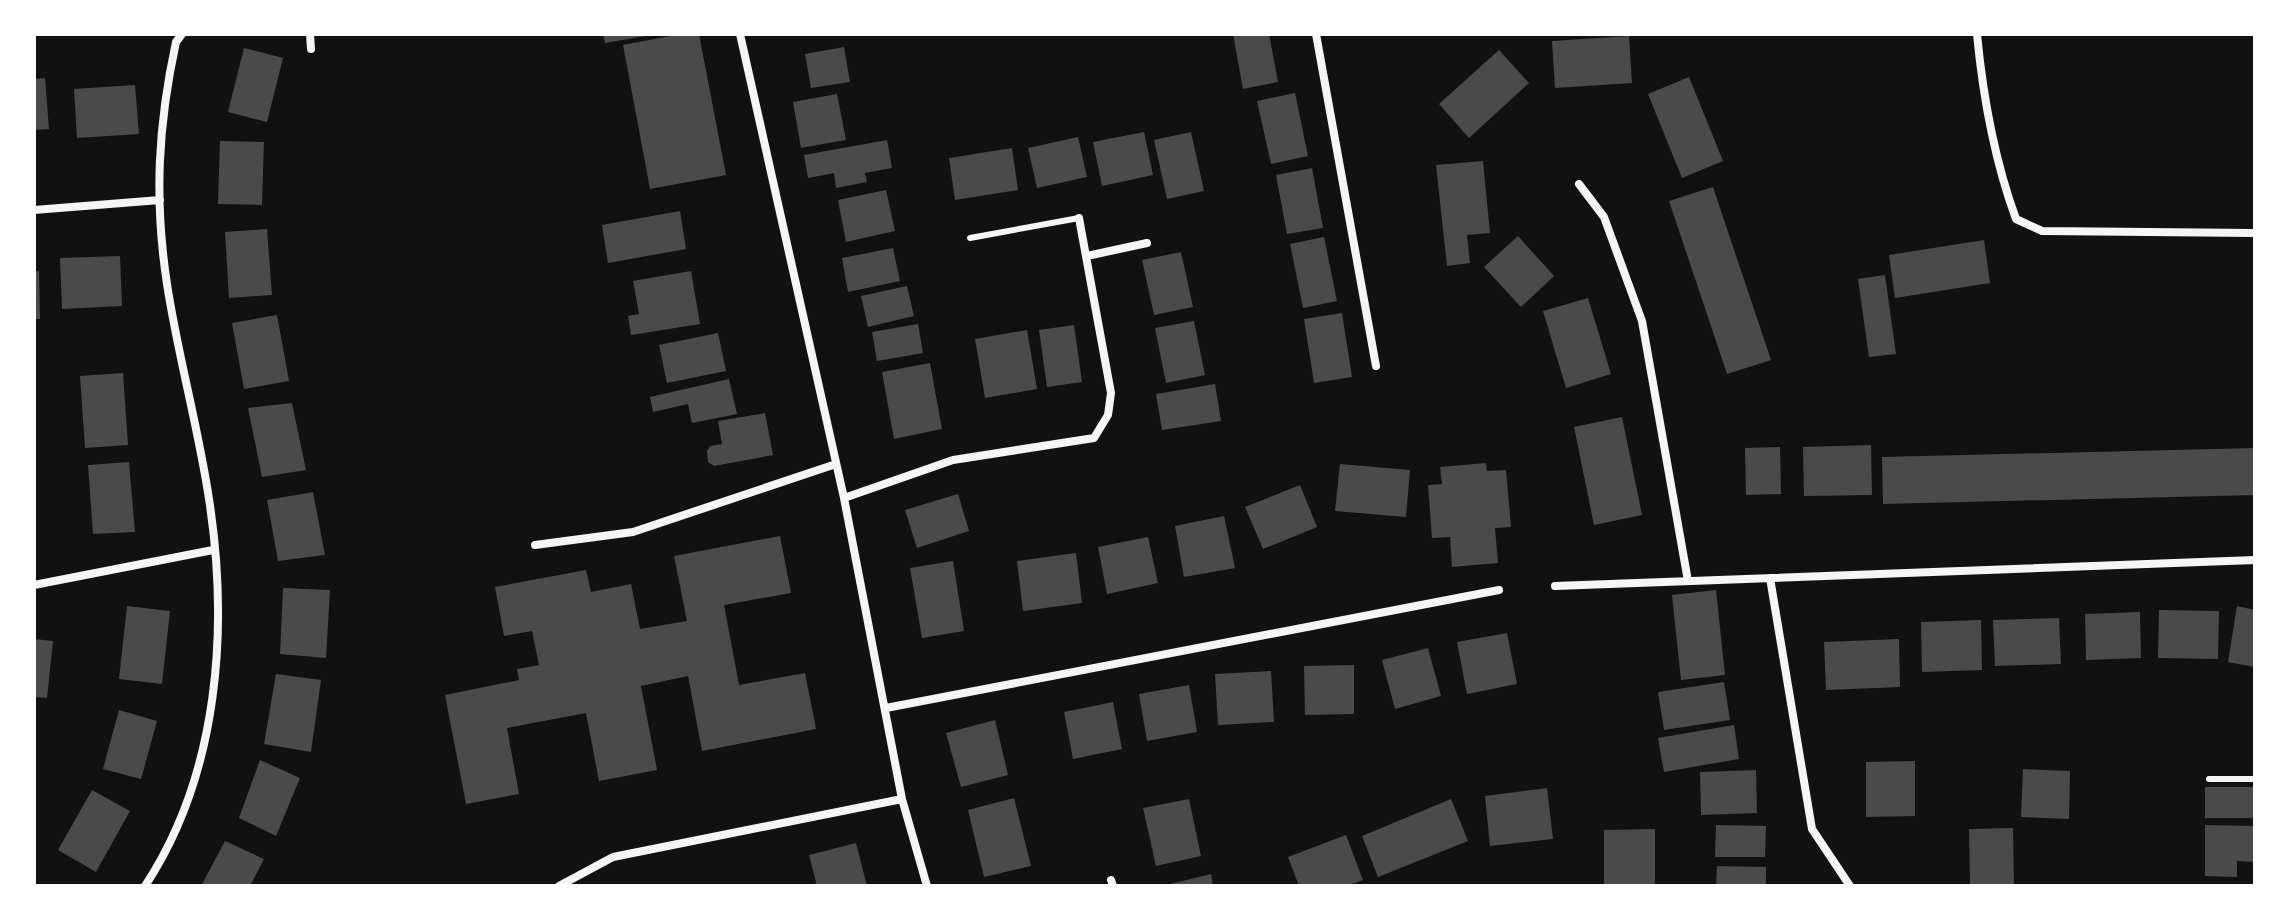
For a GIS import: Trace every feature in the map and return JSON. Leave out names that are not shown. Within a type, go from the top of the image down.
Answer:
[{"type":"street","points":[[145,886],[181,817],[205,745],[219,649],[209,500],[166,282],[160,200],[159,161],[164,100],[176,42],[182,34]]},
{"type":"street","points":[[310,34],[311,49]]},
{"type":"street","points":[[740,34],[844,498],[902,799],[927,886]]},
{"type":"street","points":[[1316,34],[1376,366]]},
{"type":"street","points":[[1977,34],[1982,91],[2005,189],[2016,219],[2042,231],[2254,233]]},
{"type":"street","points":[[1579,184],[1604,217],[1642,321],[1688,581]]},
{"type":"street","points":[[34,210],[160,200]]},
{"type":"street","points":[[844,498],[953,460],[1094,438],[1108,415],[1111,393],[1079,218]]},
{"type":"street","points":[[1087,256],[1147,243]]},
{"type":"street","points":[[535,545],[633,532],[836,464]]},
{"type":"street","points":[[34,585],[213,550]]},
{"type":"street","points":[[1555,586],[2255,560]]},
{"type":"street","points":[[1770,578],[1812,829],[1850,886]]},
{"type":"street","points":[[886,708],[1499,590]]},
{"type":"street","points":[[559,886],[613,857],[902,799]]},
{"type":"lane","points":[[970,238],[1079,218]]},
{"type":"lane","points":[[2209,779],[2255,779]]},
{"type":"building","points":[[603,34],[646,34],[646,36],[605,43]]},
{"type":"building","points":[[681,34],[699,34],[726,175],[650,189],[623,45]]},
{"type":"building","points":[[1233,34],[1269,34],[1278,82],[1243,89]]},
{"type":"building","points":[[1629,36],[1632,83],[1555,88],[1552,41]]},
{"type":"building","points":[[844,47],[850,82],[811,88],[805,54]]},
{"type":"building","points":[[244,48],[283,58],[267,122],[228,112]]},
{"type":"building","points":[[1499,50],[1529,83],[1469,138],[1439,104]]},
{"type":"building","points":[[1689,77],[1723,161],[1682,178],[1648,94]]},
{"type":"building","points":[[45,78],[49,129],[34,130],[34,79]]},
{"type":"building","points":[[135,85],[139,134],[77,138],[74,89]]},
{"type":"building","points":[[1295,93],[1308,156],[1271,164],[1257,101]]},
{"type":"building","points":[[837,94],[846,140],[801,148],[793,102]]},
{"type":"building","points":[[1144,132],[1153,175],[1102,186],[1093,142]]},
{"type":"building","points":[[1191,132],[1204,191],[1167,199],[1154,140]]},
{"type":"building","points":[[1078,137],[1087,177],[1037,188],[1028,148]]},
{"type":"building","points":[[887,140],[892,168],[865,173],[867,182],[836,188],[834,173],[808,178],[804,155]]},
{"type":"building","points":[[220,141],[264,142],[262,205],[218,204]]},
{"type":"building","points":[[1012,148],[1018,190],[955,200],[949,158]]},
{"type":"building","points":[[1483,161],[1490,233],[1467,235],[1470,263],[1447,266],[1436,165]]},
{"type":"building","points":[[1312,168],[1323,228],[1287,234],[1276,175]]},
{"type":"building","points":[[1713,187],[1771,360],[1727,374],[1669,201]]},
{"type":"building","points":[[886,190],[895,231],[846,242],[838,200]]},
{"type":"building","points":[[680,211],[686,249],[608,263],[602,225]]},
{"type":"building","points":[[267,229],[272,295],[229,298],[225,232]]},
{"type":"building","points":[[1518,236],[1554,276],[1521,307],[1484,267]]},
{"type":"building","points":[[1324,237],[1337,301],[1303,308],[1290,244]]},
{"type":"building","points":[[1984,240],[1990,283],[1895,298],[1889,255]]},
{"type":"building","points":[[893,248],[900,281],[848,292],[842,258]]},
{"type":"building","points":[[1181,252],[1193,307],[1154,315],[1142,260]]},
{"type":"building","points":[[120,256],[122,306],[62,309],[60,258]]},
{"type":"building","points":[[34,271],[39,271],[40,319],[34,319]]},
{"type":"building","points":[[691,271],[700,324],[631,335],[628,316],[639,314],[633,281]]},
{"type":"building","points":[[1885,275],[1896,354],[1869,357],[1858,279]]},
{"type":"building","points":[[907,286],[914,316],[868,327],[861,296]]},
{"type":"building","points":[[1588,298],[1611,374],[1566,388],[1543,311]]},
{"type":"building","points":[[1342,313],[1352,377],[1314,383],[1304,319]]},
{"type":"building","points":[[277,315],[289,381],[244,389],[232,323]]},
{"type":"building","points":[[1194,321],[1205,375],[1166,383],[1155,328]]},
{"type":"building","points":[[918,324],[923,353],[877,361],[872,332]]},
{"type":"building","points":[[1074,325],[1082,382],[1047,387],[1039,330]]},
{"type":"building","points":[[1027,330],[1037,389],[985,398],[975,339]]},
{"type":"building","points":[[718,333],[726,371],[667,383],[659,345]]},
{"type":"building","points":[[930,363],[942,429],[894,439],[882,372]]},
{"type":"building","points":[[123,373],[128,445],[85,448],[80,376]]},
{"type":"building","points":[[729,379],[737,414],[692,423],[688,404],[653,412],[650,397]]},
{"type":"building","points":[[1215,384],[1221,421],[1162,430],[1156,394]]},
{"type":"building","points":[[292,403],[306,470],[262,477],[248,408]]},
{"type":"building","points":[[765,413],[773,455],[714,466],[708,462],[710,446],[722,444],[718,421]]},
{"type":"building","points":[[1622,417],[1642,515],[1594,525],[1574,427]]},
{"type":"building","points":[[1871,445],[1872,495],[1804,496],[1803,447]]},
{"type":"building","points":[[1780,447],[1781,494],[1746,495],[1745,448]]},
{"type":"building","points":[[2255,448],[2255,495],[1883,504],[1882,457]]},
{"type":"building","points":[[129,462],[135,532],[93,534],[88,465]]},
{"type":"building","points":[[1486,463],[1487,471],[1506,470],[1511,527],[1495,528],[1498,563],[1452,567],[1450,537],[1432,538],[1428,485],[1442,484],[1440,467]]},
{"type":"building","points":[[1340,464],[1410,470],[1406,517],[1335,511]]},
{"type":"building","points":[[1300,485],[1317,527],[1263,549],[1245,507]]},
{"type":"building","points":[[313,492],[325,555],[278,561],[267,500]]},
{"type":"building","points":[[958,494],[969,531],[917,548],[905,510]]},
{"type":"building","points":[[1224,516],[1235,568],[1184,577],[1175,526]]},
{"type":"building","points":[[780,536],[791,593],[724,605],[739,685],[805,673],[816,729],[702,751],[688,676],[641,686],[657,770],[599,781],[586,713],[507,728],[519,794],[466,804],[445,695],[519,680],[517,669],[539,665],[532,631],[504,636],[495,587],[586,570],[591,592],[631,584],[640,629],[687,621],[674,556]]},
{"type":"building","points":[[1148,537],[1158,583],[1107,594],[1098,547]]},
{"type":"building","points":[[1076,553],[1082,603],[1023,611],[1017,561]]},
{"type":"building","points":[[953,561],[964,631],[922,638],[910,568]]},
{"type":"building","points":[[283,588],[330,590],[326,658],[280,654]]},
{"type":"building","points":[[1716,590],[1725,675],[1681,680],[1672,595]]},
{"type":"building","points":[[127,606],[170,611],[162,684],[119,679]]},
{"type":"building","points":[[2237,606],[2255,610],[2255,667],[2228,662]]},
{"type":"building","points":[[2159,610],[2219,611],[2218,659],[2158,658]]},
{"type":"building","points":[[2140,612],[2141,658],[2086,660],[2085,614]]},
{"type":"building","points":[[2059,618],[2061,664],[1995,666],[1993,620]]},
{"type":"building","points":[[1981,620],[1982,670],[1922,672],[1921,622]]},
{"type":"building","points":[[1507,633],[1517,684],[1467,694],[1457,642]]},
{"type":"building","points":[[34,639],[53,641],[47,698],[34,697]]},
{"type":"building","points":[[1899,639],[1900,687],[1826,690],[1824,642]]},
{"type":"building","points":[[1428,648],[1441,696],[1395,709],[1382,660]]},
{"type":"building","points":[[1354,665],[1354,714],[1305,715],[1304,666]]},
{"type":"building","points":[[1271,671],[1274,722],[1218,725],[1215,674]]},
{"type":"building","points":[[276,674],[321,680],[311,752],[264,744]]},
{"type":"building","points":[[1724,682],[1730,720],[1664,730],[1658,692]]},
{"type":"building","points":[[1189,685],[1197,732],[1147,741],[1139,694]]},
{"type":"building","points":[[1113,702],[1122,749],[1073,759],[1064,712]]},
{"type":"building","points":[[119,710],[157,721],[141,779],[103,769]]},
{"type":"building","points":[[995,720],[1008,775],[961,787],[946,733]]},
{"type":"building","points":[[1734,725],[1739,759],[1664,772],[1658,738]]},
{"type":"building","points":[[260,760],[300,778],[276,836],[239,818]]},
{"type":"building","points":[[1915,761],[1915,816],[1866,817],[1866,762]]},
{"type":"building","points":[[2023,769],[2070,771],[2069,819],[2021,817]]},
{"type":"building","points":[[1756,770],[1757,813],[1701,815],[1700,772]]},
{"type":"building","points":[[2205,787],[2255,787],[2255,818],[2205,818]]},
{"type":"building","points":[[1547,788],[1553,839],[1490,846],[1485,796]]},
{"type":"building","points":[[92,790],[130,811],[96,872],[58,850]]},
{"type":"building","points":[[1014,798],[1031,866],[984,877],[968,810]]},
{"type":"building","points":[[1189,799],[1201,856],[1156,866],[1143,808]]},
{"type":"building","points":[[1451,799],[1468,841],[1378,877],[1362,836]]},
{"type":"building","points":[[1716,825],[1766,826],[1765,857],[1715,857]]},
{"type":"building","points":[[2205,825],[2255,826],[2255,862],[2237,861],[2237,877],[2205,876]]},
{"type":"building","points":[[2013,828],[2014,886],[1970,886],[1969,829]]},
{"type":"building","points":[[1655,829],[1655,886],[1604,886],[1604,830]]},
{"type":"building","points":[[1346,835],[1363,880],[1347,886],[1299,886],[1288,857]]},
{"type":"building","points":[[225,841],[264,859],[250,886],[201,886]]},
{"type":"building","points":[[856,843],[867,886],[817,886],[809,855]]},
{"type":"building","points":[[1717,866],[1766,867],[1766,886],[1716,886]]},
{"type":"building","points":[[1211,874],[1213,886],[1166,886],[1166,885]]}]
